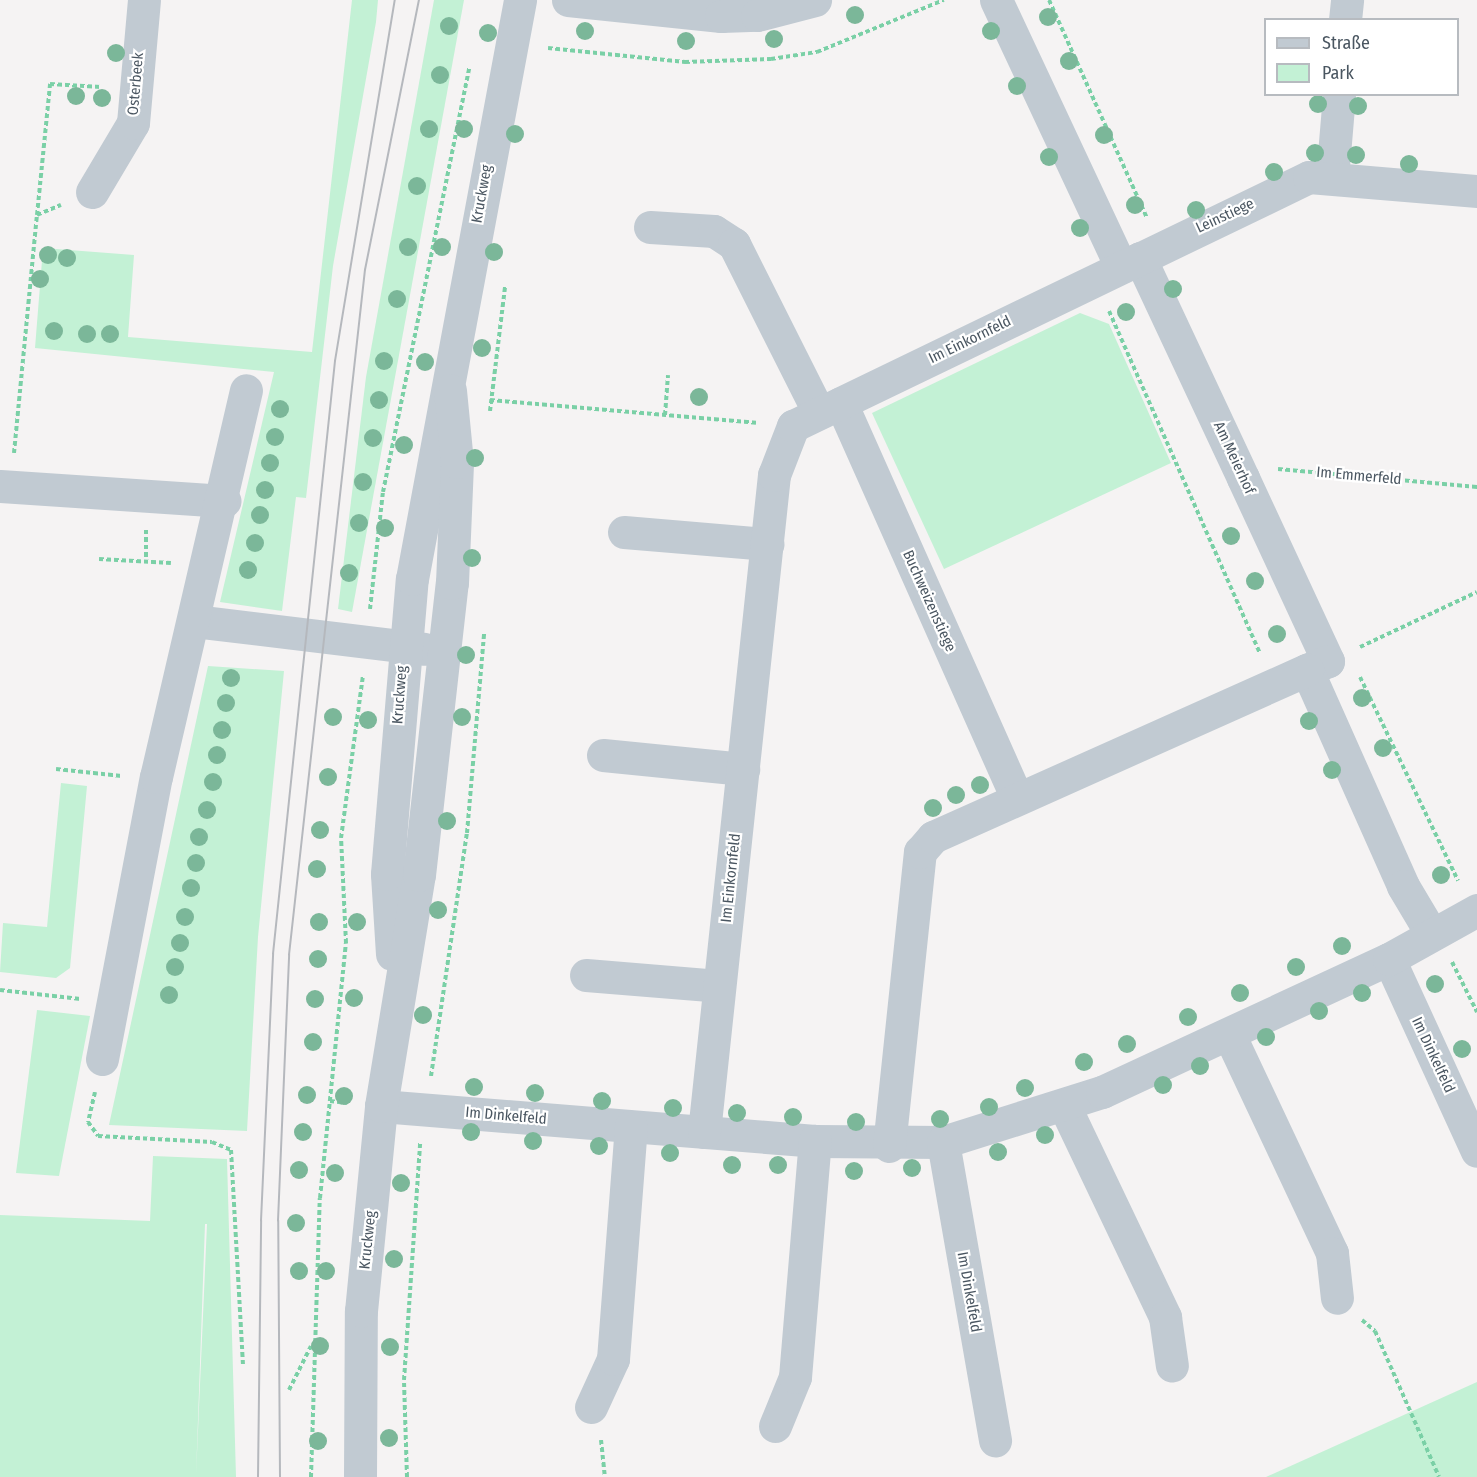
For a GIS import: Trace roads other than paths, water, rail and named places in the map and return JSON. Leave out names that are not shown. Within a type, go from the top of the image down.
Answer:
[{"type":"street","name":"Osterbeek","points":[[92,192],[133,123],[144,0]]},
{"type":"street","name":"Kruckweg","points":[[394,1004],[387,874],[403,647],[430,461],[450,390],[520,0]]},
{"type":"street","points":[[568,0],[721,16],[757,15],[815,0]]},
{"type":"street","points":[[996,0],[1108,273]]},
{"type":"street","points":[[1345,18],[1347,0]]},
{"type":"street","points":[[1332,178],[1339,96]]},
{"type":"street","name":"Leinstiege","points":[[1108,273],[1309,177],[1477,191]]},
{"type":"street","points":[[650,227],[714,231],[734,244],[818,414]]},
{"type":"street","name":"Am Meierhof","points":[[1108,273],[1140,258],[1328,661],[1307,670]]},
{"type":"street","name":"Im Einkornfeld","points":[[704,1132],[774,475],[818,414],[1108,273]]},
{"type":"street","points":[[102,1059],[156,777],[224,501],[246,390]]},
{"type":"street","name":"Kruckweg","points":[[360,1477],[361,1311],[381,1106],[394,1004],[419,875],[443,652],[457,462],[450,390]]},
{"type":"street","name":"Buchweizenstiege","points":[[818,414],[1017,799]]},
{"type":"street","points":[[6,486],[224,501]]},
{"type":"street","points":[[624,532],[767,544]]},
{"type":"street","points":[[194,621],[443,652]]},
{"type":"street","points":[[890,1146],[920,852],[933,837],[1307,670],[1403,886],[1431,933],[1477,910]]},
{"type":"street","points":[[603,754],[743,769]]},
{"type":"street","name":"Im Dinkelfeld","points":[[381,1106],[890,1146],[943,1142],[1064,1105],[1229,1034],[1389,959],[1431,933]]},
{"type":"street","name":"Im Dinkelfeld","points":[[1389,959],[1477,1150]]},
{"type":"street","points":[[586,975],[719,986]]},
{"type":"street","points":[[1229,1034],[1332,1253],[1337,1298]]},
{"type":"street","points":[[1064,1105],[1165,1317],[1172,1366]]},
{"type":"street","points":[[591,1407],[613,1359],[631,1127]]},
{"type":"street","points":[[775,1426],[795,1377],[814,1141]]},
{"type":"street","name":"Im Dinkelfeld","points":[[943,1142],[995,1441]]},
{"type":"tram line","points":[[258,1477],[261,1221],[273,954],[335,361],[395,0]]},
{"type":"tram line","points":[[280,1477],[278,1221],[289,955],[365,270],[419,0]]}]
